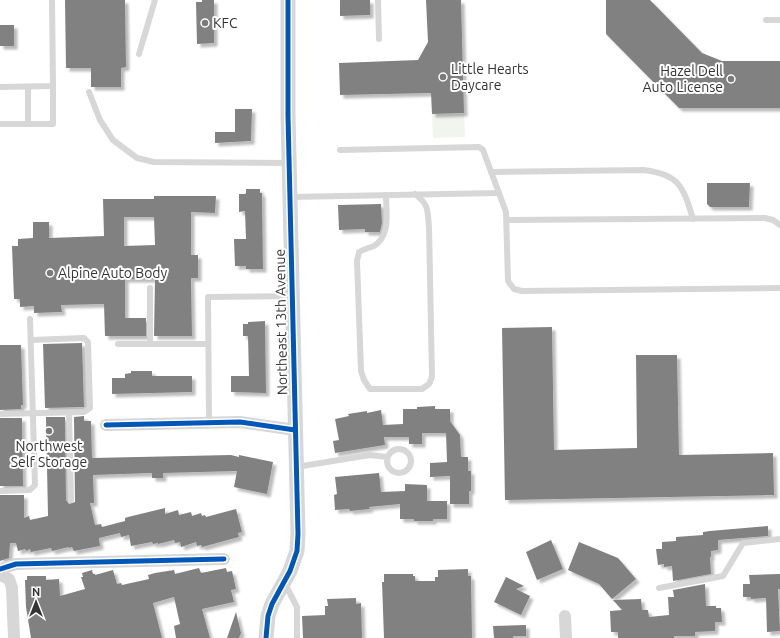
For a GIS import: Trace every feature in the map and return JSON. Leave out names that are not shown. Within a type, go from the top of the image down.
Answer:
[{"type":"street","name":"Northeast 13th Avenue","points":[[266,638],[268,616],[272,604],[290,571],[297,551],[289,163],[288,0]]},
{"type":"street","points":[[106,425],[240,422],[295,430]]},
{"type":"street","points":[[0,569],[16,564],[224,559]]},
{"type":"street","points":[[0,575],[9,579],[12,588],[14,638]]},
{"type":"street","points":[[565,616],[566,638]]},
{"type":"lane","points":[[0,124],[53,124],[52,0]]},
{"type":"lane","points":[[139,54],[155,0]]},
{"type":"lane","points":[[378,0],[379,39]]},
{"type":"lane","points":[[766,20],[780,20]]},
{"type":"lane","points":[[0,87],[53,86]]},
{"type":"lane","points":[[28,87],[28,124]]},
{"type":"lane","points":[[89,92],[100,120],[113,140],[137,158],[154,162],[289,163]]},
{"type":"lane","points":[[340,150],[479,147],[483,150],[506,212],[508,281],[514,288],[522,291],[780,288]]},
{"type":"lane","points":[[491,172],[643,170],[659,172],[672,178],[679,185],[686,196],[693,218]]},
{"type":"lane","points":[[290,197],[499,193]]},
{"type":"lane","points":[[386,195],[386,230],[383,238],[373,246],[365,248],[359,252],[357,261],[361,371],[364,380],[370,389],[422,389],[429,384],[432,377],[428,227],[427,208],[425,202],[415,194]]},
{"type":"lane","points":[[507,220],[765,218],[773,220],[780,225]]},
{"type":"lane","points":[[150,288],[150,344]]},
{"type":"lane","points":[[209,423],[208,297],[292,296]]},
{"type":"lane","points":[[0,491],[30,490],[35,485],[30,319]]},
{"type":"lane","points":[[0,414],[84,412],[90,408],[88,342],[84,338],[31,340]]},
{"type":"lane","points":[[118,344],[208,344]]},
{"type":"lane","points":[[69,413],[71,500]]},
{"type":"lane","points":[[394,450],[404,450],[408,452],[410,456],[411,466],[404,473],[394,473],[388,467],[388,457],[394,450]]},
{"type":"lane","points":[[296,467],[370,455],[388,457]]},
{"type":"lane","points":[[658,588],[723,576],[743,544],[780,539]]},
{"type":"lane","points":[[284,582],[297,607],[297,638]]},
{"type":"shaded area","points":[[464,113],[465,137],[433,138],[432,114]]},
{"type":"building","points":[[65,0],[125,0],[126,67],[121,68],[121,87],[91,87],[91,68],[66,68]]},
{"type":"building","name":"KFC","points":[[202,0],[214,0],[214,43],[197,44],[196,2],[202,2]]},
{"type":"building","points":[[340,0],[370,0],[370,15],[340,16]]},
{"type":"building","points":[[426,0],[461,0],[464,113],[432,114],[431,93],[340,95],[339,63],[418,60],[428,42]]},
{"type":"building","points":[[606,0],[650,0],[702,53],[722,61],[780,61],[780,108],[679,108],[606,34]]},
{"type":"building","points":[[0,25],[14,25],[14,46],[0,46]]},
{"type":"building","points":[[235,109],[252,109],[251,141],[215,143],[215,132],[235,132]]},
{"type":"building","points":[[707,183],[750,183],[749,207],[710,207],[707,204]]},
{"type":"building","points":[[246,189],[260,189],[260,193],[262,193],[263,269],[246,269],[246,266],[235,266],[234,239],[246,239],[245,211],[239,212],[239,194],[245,194]]},
{"type":"building","points":[[154,196],[216,196],[215,213],[191,212],[191,255],[198,255],[198,278],[191,278],[192,336],[154,336],[155,279],[125,279],[125,318],[146,318],[146,336],[105,336],[104,304],[61,305],[62,312],[34,313],[34,306],[20,307],[20,299],[14,299],[12,246],[18,246],[18,239],[33,238],[33,222],[49,222],[49,238],[104,236],[103,199],[154,199]],"holes":[[[124,217],[154,217],[155,245],[124,246]]]},
{"type":"building","points":[[381,204],[382,223],[380,232],[365,232],[365,229],[339,230],[338,205]]},
{"type":"building","points":[[265,321],[266,393],[231,392],[231,376],[249,376],[248,336],[243,336],[243,324],[248,324],[248,322]]},
{"type":"building","points":[[552,327],[554,450],[637,448],[636,355],[677,355],[679,455],[773,453],[774,495],[505,500],[502,328]]},
{"type":"building","points":[[82,343],[84,407],[45,408],[43,344]]},
{"type":"building","points":[[0,345],[21,345],[23,405],[21,405],[21,409],[0,410]]},
{"type":"building","points":[[131,371],[152,371],[152,376],[192,376],[192,392],[112,394],[112,378],[125,378],[125,374],[131,373]]},
{"type":"building","points":[[435,406],[435,409],[450,409],[450,421],[460,435],[461,457],[468,457],[468,471],[471,471],[471,491],[469,491],[469,504],[450,504],[450,476],[430,477],[430,463],[447,462],[446,433],[422,433],[422,444],[409,444],[409,437],[384,437],[385,445],[335,453],[333,441],[339,440],[335,419],[349,416],[348,414],[367,411],[367,413],[381,410],[383,425],[403,424],[403,409],[417,409],[417,407]]},
{"type":"building","points":[[84,416],[84,421],[91,421],[92,458],[231,455],[239,457],[239,455],[273,462],[267,494],[234,487],[237,471],[163,473],[163,478],[152,478],[152,473],[93,475],[94,503],[90,503],[95,525],[101,524],[102,527],[125,521],[125,518],[128,517],[165,508],[165,514],[178,510],[179,515],[191,512],[192,516],[201,513],[202,516],[205,515],[206,517],[236,509],[242,532],[238,533],[239,537],[202,547],[201,545],[197,546],[196,542],[181,547],[180,542],[175,543],[174,540],[158,544],[153,544],[152,542],[131,546],[129,535],[121,537],[120,533],[99,538],[100,546],[74,551],[72,547],[69,547],[52,551],[51,548],[31,552],[30,549],[26,551],[25,549],[18,551],[16,543],[10,543],[9,558],[0,561],[0,495],[24,495],[24,518],[29,516],[30,520],[48,516],[46,417],[65,417],[66,500],[69,504],[75,502],[74,417]]},
{"type":"building","points":[[0,418],[22,418],[23,486],[0,486]]},
{"type":"building","points":[[379,473],[381,492],[405,491],[405,484],[427,485],[427,501],[447,501],[447,519],[414,521],[414,519],[400,519],[400,504],[369,507],[370,509],[350,511],[349,509],[335,510],[334,495],[337,494],[335,477]]},
{"type":"building","points":[[768,526],[768,536],[718,540],[718,550],[711,551],[711,574],[673,581],[672,566],[664,567],[664,564],[658,565],[656,549],[662,549],[662,542],[676,541],[676,537],[703,535],[703,532],[710,531]]},
{"type":"building","points":[[551,540],[563,569],[537,580],[526,552]]},
{"type":"building","points":[[579,542],[618,558],[636,579],[612,599],[599,584],[568,570]]},
{"type":"building","points":[[199,568],[201,573],[226,568],[227,572],[232,571],[236,589],[231,590],[234,602],[202,609],[210,638],[176,638],[174,626],[180,624],[174,597],[153,603],[162,638],[31,638],[26,607],[25,580],[27,580],[27,576],[46,576],[46,580],[59,579],[60,596],[85,589],[81,577],[83,577],[82,573],[92,570],[93,574],[95,575],[113,570],[117,584],[121,583],[122,585],[149,579],[148,575],[155,573],[174,570],[175,574]]},
{"type":"building","points":[[468,569],[468,576],[471,576],[472,638],[384,638],[382,582],[384,582],[384,574],[413,574],[413,576],[415,576],[415,581],[435,581],[435,577],[438,577],[438,570]]},
{"type":"building","points":[[780,574],[780,589],[778,589],[780,631],[767,632],[766,598],[751,599],[751,597],[743,597],[743,584],[750,584],[749,575]]},
{"type":"building","points":[[506,577],[524,586],[516,589],[530,596],[521,615],[494,602]]},
{"type":"building","points":[[705,584],[706,606],[716,606],[716,608],[721,608],[722,622],[715,622],[715,631],[695,632],[695,636],[674,636],[674,638],[618,638],[618,632],[611,632],[610,611],[622,610],[613,600],[641,599],[642,610],[648,610],[649,617],[669,615],[668,597],[674,597],[673,590]]},
{"type":"building","points":[[356,598],[356,604],[361,603],[362,638],[303,638],[302,616],[325,615],[325,606],[328,606],[327,599]]},
{"type":"building","points":[[236,612],[241,633],[239,638],[227,638]]},
{"type":"building","points":[[526,625],[526,636],[494,638],[493,626]]},
{"type":"cycle path","points":[[266,638],[268,616],[272,604],[290,571],[297,551],[298,534],[288,116],[288,0]]},
{"type":"cycle path","points":[[106,425],[240,422],[295,430]]},
{"type":"cycle path","points":[[0,569],[16,564],[224,559]]},
{"type":"place","name":"KFC","points":[[205,23]]},
{"type":"place","name":"Little Hearts Daycare","points":[[443,77]]},
{"type":"place","name":"Hazel Dell Auto License","points":[[731,79]]},
{"type":"place","name":"Alpine Auto Body","points":[[50,273]]},
{"type":"place","name":"Northwest Self Storage","points":[[49,431]]}]
